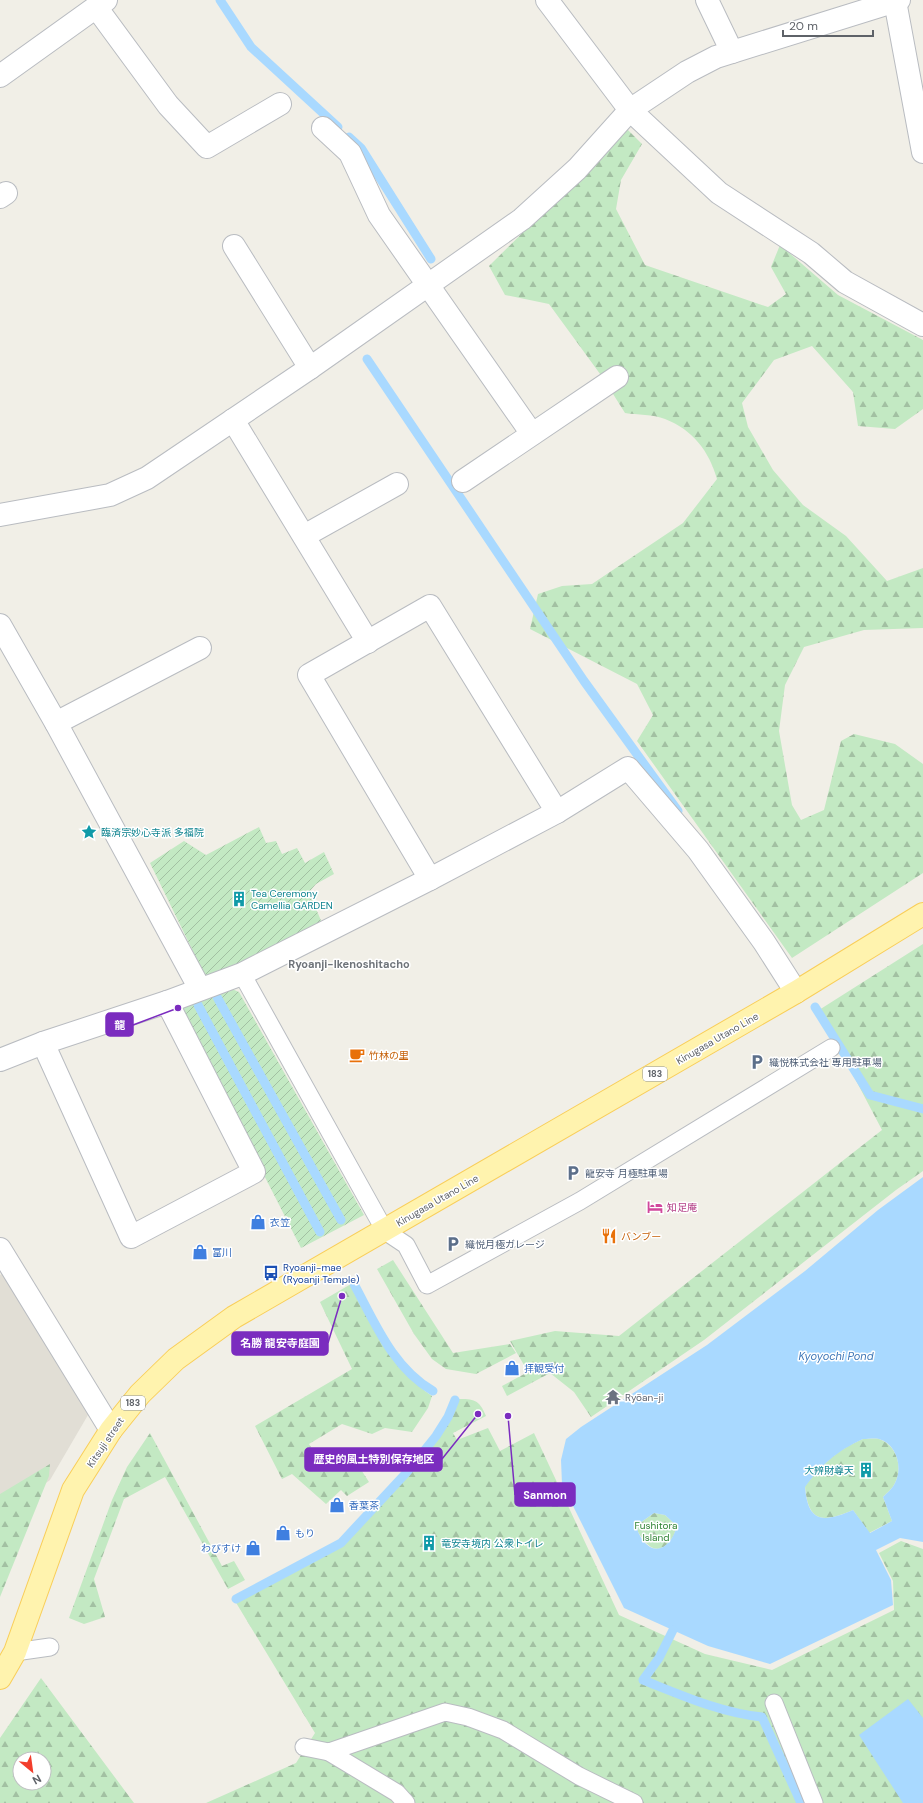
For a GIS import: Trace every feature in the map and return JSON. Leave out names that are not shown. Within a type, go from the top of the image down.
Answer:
[{"type":"main road","name":"Kinugasa Utano Line","points":[[385,1231],[796,992],[923,914]]},
{"type":"main road","name":"Kitsuji street","points":[[0,1678],[15,1652],[73,1490],[111,1430],[140,1394],[176,1358],[234,1317],[385,1231]]},
{"type":"street","points":[[547,0],[630,110],[719,193],[811,253],[845,282],[923,325]]},
{"type":"street","points":[[707,0],[732,52]]},
{"type":"street","points":[[0,515],[110,495],[147,478],[310,368],[522,220],[577,169],[630,110],[687,72],[716,57],[897,1],[923,152]]},
{"type":"street","points":[[0,76],[101,4],[168,105],[207,146],[280,104]]},
{"type":"street","points":[[323,128],[350,153],[379,215],[532,434]]},
{"type":"street","points":[[234,246],[310,368]]},
{"type":"street","points":[[463,481],[617,377]]},
{"type":"street","points":[[233,420],[368,642]]},
{"type":"street","points":[[304,536],[397,484]]},
{"type":"street","points":[[430,879],[309,675],[430,606],[557,812]]},
{"type":"street","points":[[0,625],[56,723],[200,989]]},
{"type":"street","points":[[56,723],[200,648]]},
{"type":"street","points":[[0,1060],[43,1043],[167,1002],[242,974],[430,879],[557,812],[628,768],[698,850],[764,942],[796,992]]},
{"type":"street","points":[[43,1043],[131,1237],[254,1172],[167,1002]]},
{"type":"street","points":[[0,1249],[111,1430]]},
{"type":"lane","points":[[242,974],[385,1231],[406,1245],[427,1285],[580,1201],[831,1048]]},
{"type":"lane","points":[[15,1652],[50,1647]]},
{"type":"lane","points":[[774,1703],[814,1803]]},
{"type":"lane","points":[[329,1752],[445,1712],[468,1717],[503,1730],[579,1776],[634,1803]]},
{"type":"lane","points":[[304,1747],[329,1752],[397,1793],[406,1803]]},
{"type":"shaded area","points":[[6,1272],[95,1403],[50,1480],[0,1516],[0,1275]]},
{"type":"green space","points":[[627,129],[642,144],[621,180],[616,209],[645,265],[768,307],[786,294],[771,267],[780,245],[838,295],[923,340],[923,409],[895,429],[858,426],[853,392],[812,346],[774,360],[742,403],[748,427],[773,470],[803,505],[846,536],[887,581],[923,568],[923,628],[864,630],[804,647],[785,685],[779,731],[792,805],[801,820],[824,810],[841,741],[854,734],[895,744],[923,764],[923,873],[792,958],[637,741],[653,715],[637,684],[530,629],[538,594],[562,586],[592,584],[683,523],[717,479],[709,459],[692,435],[684,429],[660,417],[625,413],[603,378],[549,304],[505,295],[489,266]]},
{"type":"green space","points":[[259,827],[266,843],[276,841],[282,854],[297,848],[305,863],[324,852],[334,874],[316,884],[309,892],[322,923],[207,980],[150,863],[184,841],[206,855]]},
{"type":"green space","points":[[923,944],[923,1171],[896,1190],[704,1340],[591,1417],[574,1392],[550,1373],[507,1396],[502,1386],[528,1372],[510,1341],[555,1331],[619,1336],[882,1130],[819,1010]]},
{"type":"green space","points":[[232,989],[239,992],[364,1215],[301,1248],[179,1008]]},
{"type":"green space","points":[[393,1260],[453,1353],[510,1344],[516,1353],[476,1374],[446,1369],[432,1359],[414,1334],[377,1269]]},
{"type":"green space","points":[[351,1284],[376,1330],[395,1359],[418,1385],[432,1396],[428,1408],[412,1432],[385,1428],[372,1434],[342,1424],[309,1444],[323,1467],[349,1451],[369,1482],[347,1496],[341,1490],[326,1504],[292,1474],[282,1479],[255,1426],[352,1369],[320,1302]]},
{"type":"green space","points":[[457,1399],[468,1399],[475,1401],[481,1406],[486,1416],[453,1433],[457,1440],[488,1428],[500,1451],[534,1433],[619,1615],[705,1654],[772,1670],[894,1610],[893,1581],[879,1553],[901,1541],[923,1549],[923,1803],[206,1803],[296,1763],[315,1733],[235,1601],[343,1546],[409,1474],[446,1425]]},
{"type":"green space","points":[[150,1433],[222,1566],[234,1561],[245,1580],[228,1589],[165,1477],[124,1499],[94,1579],[105,1617],[84,1624],[69,1618],[112,1500],[127,1467]]},
{"type":"green space","points":[[863,1439],[879,1439],[885,1442],[894,1451],[898,1464],[895,1483],[883,1497],[892,1521],[869,1533],[853,1510],[833,1517],[819,1517],[810,1507],[805,1486],[837,1453]]},
{"type":"green space","points":[[50,1464],[49,1476],[0,1597],[0,1494]]},
{"type":"green space","name":"Fushitora Island","points":[[654,1513],[665,1515],[677,1526],[672,1539],[668,1544],[659,1549],[648,1545],[639,1534],[637,1527],[637,1525]]},
{"type":"green space","points":[[41,1678],[134,1803],[0,1803],[0,1738]]},
{"type":"water","name":"Kyoyochi Pond","points":[[923,1177],[923,1542],[900,1538],[876,1550],[891,1580],[893,1605],[770,1664],[708,1646],[624,1608],[562,1484],[561,1460],[566,1439],[581,1427],[707,1345],[805,1271],[878,1210]],"holes":[[[863,1439],[879,1439],[885,1442],[894,1451],[898,1464],[895,1483],[883,1497],[892,1521],[870,1533],[853,1510],[833,1517],[825,1518],[814,1514],[810,1508],[805,1487],[818,1471],[838,1453]],[[654,1513],[665,1515],[677,1526],[675,1533],[667,1544],[658,1549],[647,1545],[640,1536],[637,1527],[637,1525]]]},
{"type":"water","points":[[908,1699],[923,1718],[923,1803],[903,1803],[859,1735]]},
{"type":"waterway","points":[[220,0],[251,47],[338,127]]},
{"type":"waterway","points":[[349,137],[361,148],[431,259]]},
{"type":"waterway","points":[[367,359],[584,681],[678,811]]},
{"type":"waterway","points":[[217,997],[341,1220]]},
{"type":"waterway","points":[[198,1005],[320,1232]]},
{"type":"waterway","points":[[815,1007],[870,1095],[923,1109]]},
{"type":"waterway","points":[[354,1284],[386,1344],[407,1370],[433,1391]]},
{"type":"waterway","points":[[236,1599],[341,1543],[407,1472],[436,1436],[448,1417],[455,1400]]},
{"type":"waterway","points":[[673,1630],[659,1658],[643,1680],[731,1712],[762,1717],[801,1803]]},
{"type":"place","name":"臨済宗妙心寺派 多福院","points":[[89,832]]},
{"type":"place","name":"Tea Ceremony Camellia GARDEN","points":[[239,899]]},
{"type":"place","name":"龍","points":[[178,1008]]},
{"type":"place","name":"竹林の里","points":[[357,1055]]},
{"type":"place","name":"織悦株式会社 専用駐車場","points":[[757,1062]]},
{"type":"place","name":"龍安寺 月極駐車場","points":[[573,1173]]},
{"type":"place","name":"知足庵","points":[[655,1207]]},
{"type":"place","name":"衣笠","points":[[258,1222]]},
{"type":"place","name":"バンブー","points":[[609,1236]]},
{"type":"place","name":"織悦月極ガレージ","points":[[453,1244]]},
{"type":"place","name":"富川","points":[[200,1252]]},
{"type":"place","name":"Ryoanji-mae (Ryoanji Temple)","points":[[271,1273]]},
{"type":"place","name":"名勝 龍安寺庭園","points":[[342,1296]]},
{"type":"place","name":"拝観受付","points":[[512,1368]]},
{"type":"place","name":"Ryōan-ji","points":[[613,1397]]},
{"type":"place","name":"歴史的風土特別保存地区","points":[[478,1414]]},
{"type":"place","name":"Sanmon","points":[[508,1416]]},
{"type":"place","name":"大辨財尊天","points":[[866,1470]]},
{"type":"place","name":"香葉茶","points":[[337,1505]]},
{"type":"place","name":"もり","points":[[283,1533]]},
{"type":"place","name":"竜安寺境内 公衆トイレ","points":[[429,1543]]},
{"type":"place","name":"わびすけ","points":[[253,1548]]},
{"type":"district","name":"Ryoanji-Ikenoshitacho","points":[[349,964]]}]
